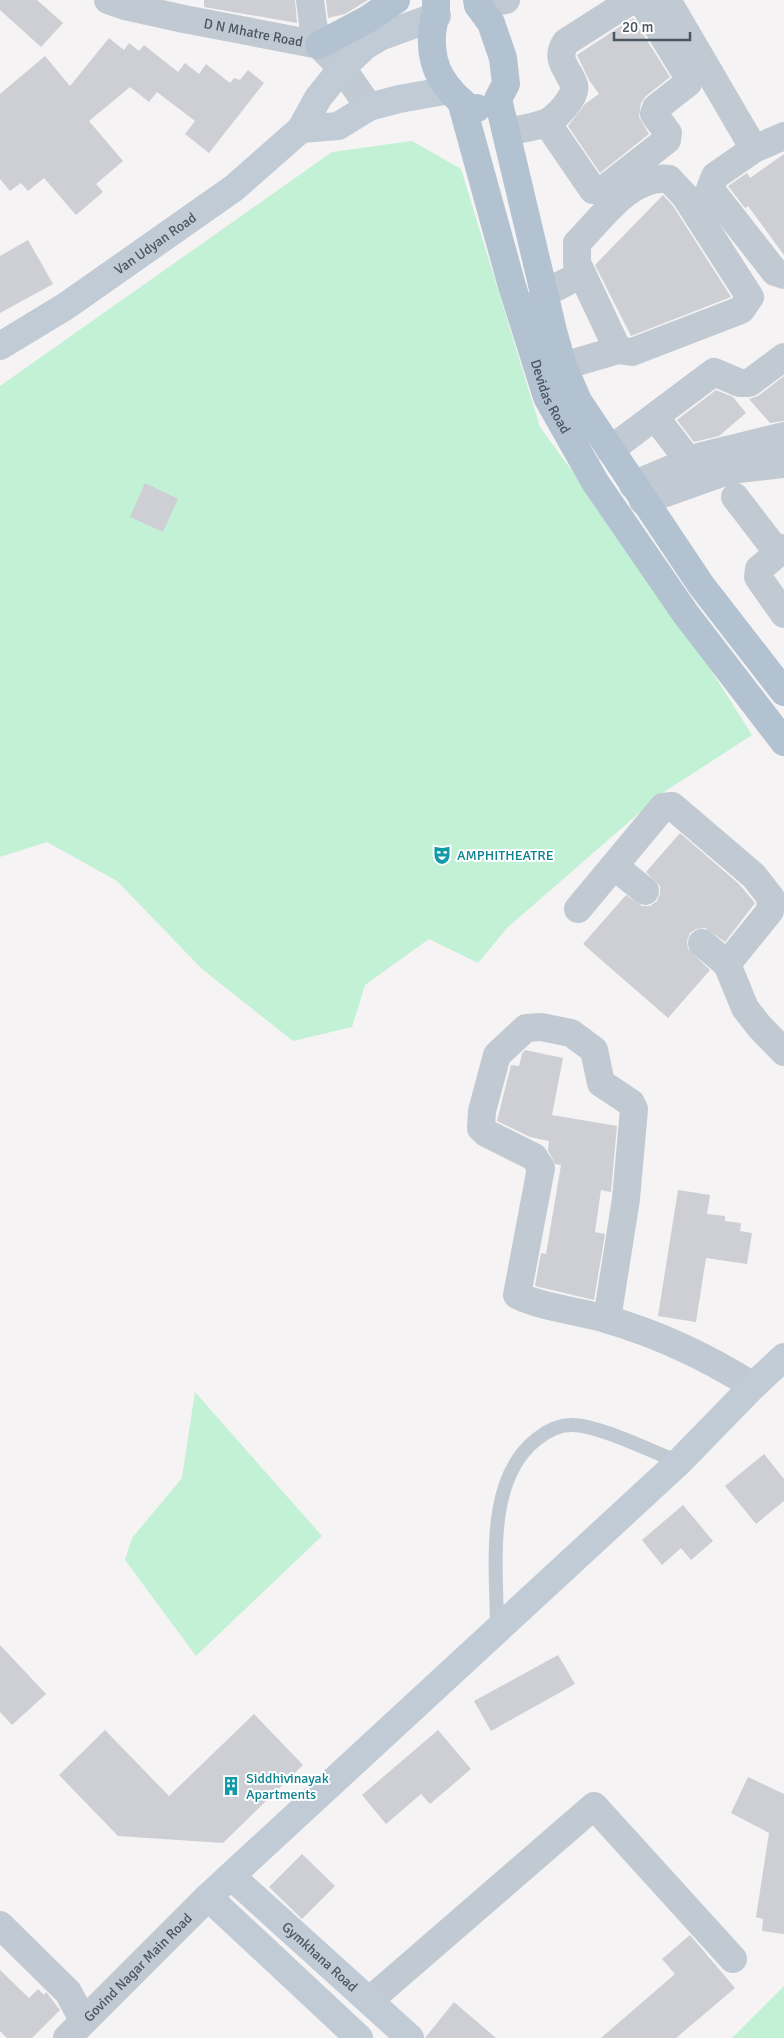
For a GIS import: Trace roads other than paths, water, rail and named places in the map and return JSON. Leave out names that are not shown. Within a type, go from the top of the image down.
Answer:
[{"type":"main road","points":[[319,44],[368,19],[396,0]]},
{"type":"main road","points":[[429,14],[468,3],[478,3],[491,23],[503,58],[506,84],[498,98],[487,107],[470,109],[456,96]]},
{"type":"main road","name":"Devidas Road","points":[[429,14],[434,58],[441,80],[456,96],[547,397],[594,482],[684,613],[784,742]]},
{"type":"main road","name":"Devidas Road","points":[[498,98],[543,294],[563,366],[578,401],[638,493],[728,622],[784,692]]},
{"type":"street","name":"D N Mhatre Road","points":[[108,0],[125,6],[188,9],[319,44],[342,68],[369,107]]},
{"type":"street","points":[[310,0],[313,24],[319,44]]},
{"type":"street","points":[[402,0],[429,14]]},
{"type":"street","points":[[478,3],[506,0]]},
{"type":"street","points":[[506,132],[547,123],[573,96],[575,87],[560,60],[561,50],[566,42],[632,0]]},
{"type":"street","points":[[547,123],[594,190],[603,190],[667,140],[668,133],[654,114],[656,108],[688,83],[688,75],[640,0]]},
{"type":"street","points":[[667,0],[754,149]]},
{"type":"street","name":"Van Udyan Road","points":[[0,346],[66,306],[234,188],[301,129],[318,98],[342,68],[365,46],[429,14]]},
{"type":"street","points":[[301,129],[338,126],[369,107],[399,99],[456,96]]},
{"type":"street","points":[[784,136],[754,149],[715,176],[710,189],[775,272],[784,275]]},
{"type":"street","points":[[563,366],[618,350],[632,352],[741,310],[750,297],[685,196],[669,178],[656,177],[646,180],[626,193],[578,243],[577,263],[618,350]]},
{"type":"street","points":[[543,294],[582,274]]},
{"type":"street","points":[[610,450],[714,372],[740,382],[750,383],[784,357]]},
{"type":"street","points":[[656,417],[689,460]]},
{"type":"street","points":[[638,493],[689,460],[784,436]]},
{"type":"street","points":[[638,493],[730,470],[784,464]]},
{"type":"street","points":[[735,497],[781,551],[759,569],[758,577],[784,614]]},
{"type":"street","points":[[578,909],[663,807],[672,806],[754,876],[771,898],[770,911],[727,964]]},
{"type":"street","points":[[614,866],[645,891]]},
{"type":"street","points":[[702,943],[727,964],[745,1008],[784,1052]]},
{"type":"street","points":[[607,1319],[626,1199],[634,1109],[631,1103],[600,1084],[594,1050],[588,1044],[571,1033],[541,1027],[526,1028],[497,1055],[480,1122],[486,1133],[534,1157],[541,1168],[517,1295],[607,1319],[665,1339],[729,1370],[753,1386]]},
{"type":"street","points":[[359,2038],[208,1897],[679,1462],[753,1386],[784,1358]]},
{"type":"street","points":[[370,2000],[594,1806],[734,1959]]},
{"type":"street","name":"Gymkhana Road","points":[[231,1876],[410,2038]]},
{"type":"street","name":"Govind Nagar Main Road","points":[[75,2029],[208,1897]]},
{"type":"street","points":[[0,1925],[68,1992],[75,2029]]},
{"type":"lane","points":[[497,1630],[497,1521],[509,1474],[524,1449],[550,1429],[571,1425],[591,1428],[679,1462]]},
{"type":"place","name":"AMPHITHEATRE","points":[[442,855]]},
{"type":"place","name":"Siddhivinayak Apartments","points":[[231,1786]]}]
